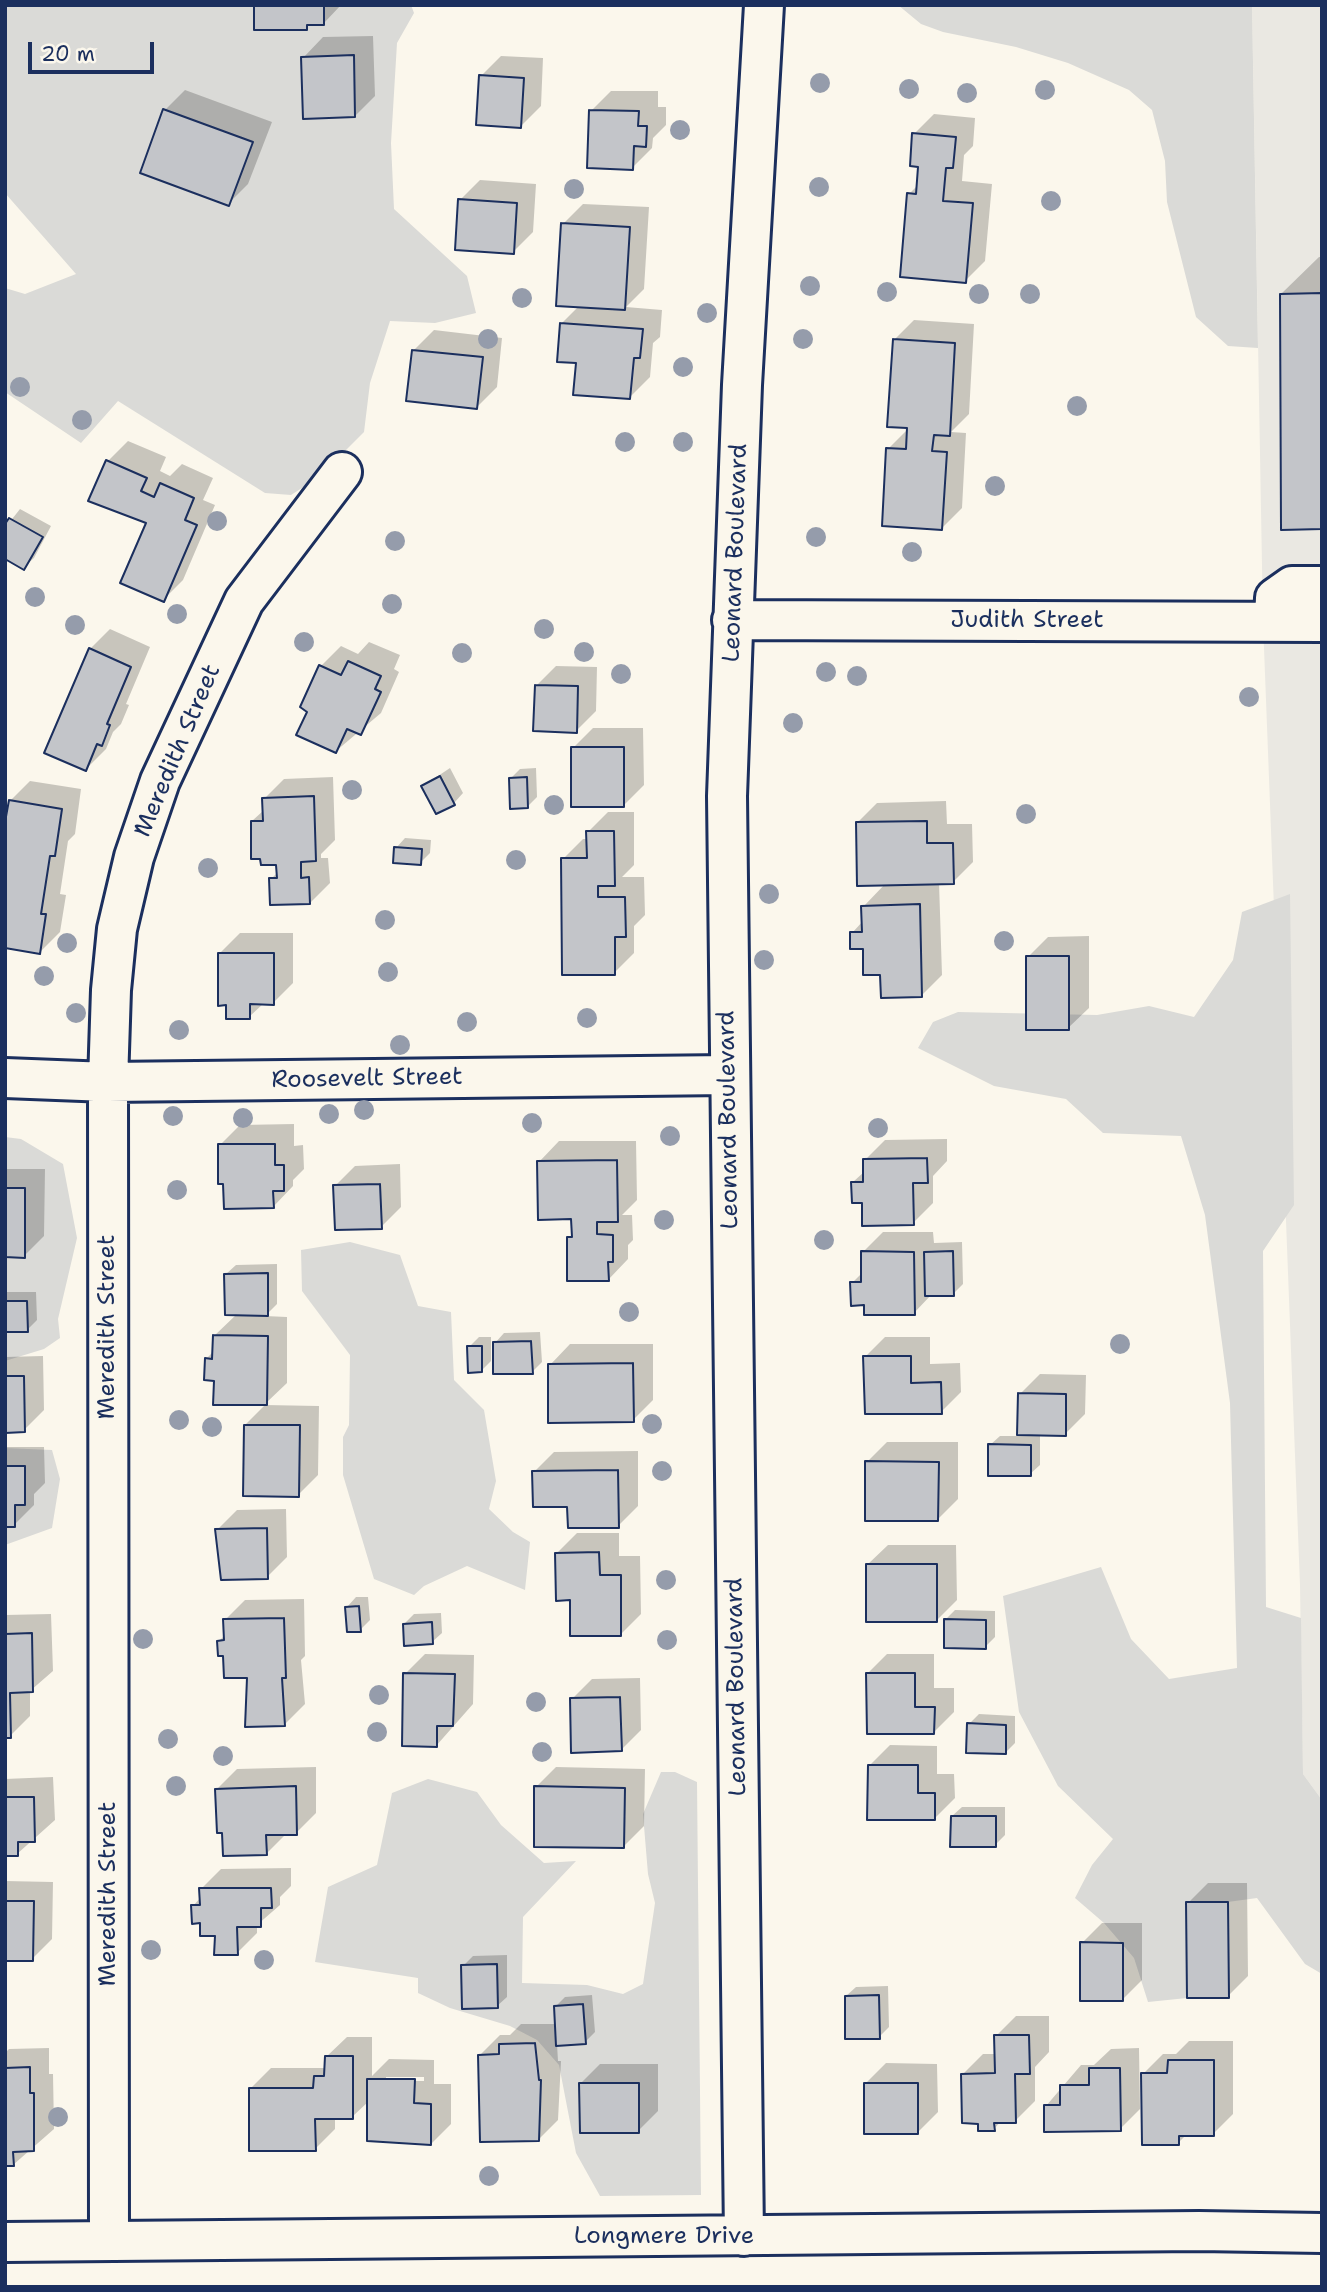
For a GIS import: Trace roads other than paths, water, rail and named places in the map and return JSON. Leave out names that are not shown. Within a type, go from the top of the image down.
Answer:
[{"type":"street","name":"Leonard Boulevard","points":[[744,2236],[728,1075],[727,796],[742,385],[764,5]]},
{"type":"street","name":"Meredith Street","points":[[109,2241],[107,1082],[117,929],[134,857],[160,781],[244,601],[342,472]]},
{"type":"street","points":[[1274,621],[1275,598],[1293,586],[1322,586]]},
{"type":"street","name":"Judith Street","points":[[732,620],[1322,622]]},
{"type":"street","name":"Roosevelt Street","points":[[5,1078],[107,1082],[728,1075]]},
{"type":"street","name":"Longmere Drive","points":[[5,2242],[1322,2233]]}]
